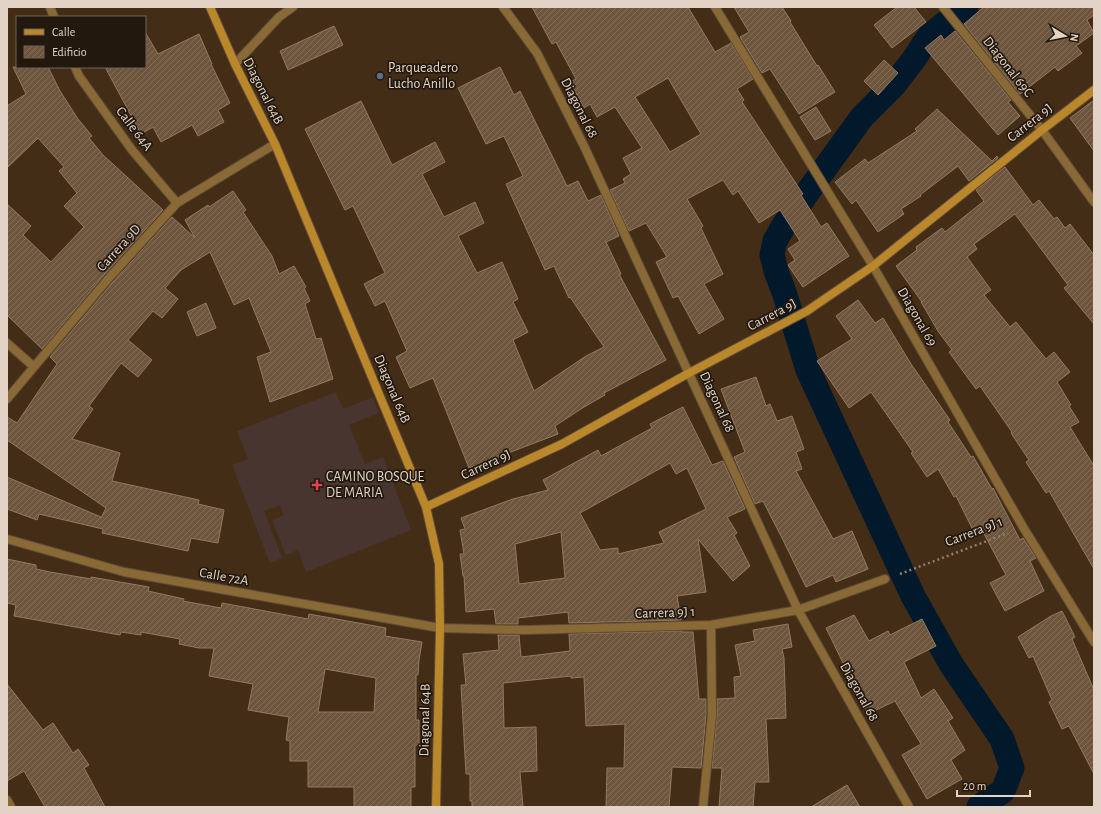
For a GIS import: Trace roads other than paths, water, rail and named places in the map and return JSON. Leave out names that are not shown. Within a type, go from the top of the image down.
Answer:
[{"type":"street","name":"Diagonal 64B","points":[[210,7],[235,64],[275,144],[426,507],[438,564],[440,628],[436,807]]},
{"type":"street","points":[[279,18],[281,7]]},
{"type":"street","points":[[235,64],[279,18],[293,7]]},
{"type":"street","name":"Diagonal 68","points":[[503,7],[537,53],[581,138],[798,610],[909,807]]},
{"type":"street","name":"Diagonal 69","points":[[715,7],[873,266],[1023,527],[1094,642]]},
{"type":"street","name":"Diagonal 69C","points":[[945,9],[1042,130],[1094,202]]},
{"type":"street","name":"Calle 64A","points":[[75,68],[79,76],[132,150],[177,203]]},
{"type":"street","name":"Carrera 9J","points":[[426,507],[562,444],[807,311],[873,266],[1094,90]]},
{"type":"street","name":"Carrera 9D","points":[[7,399],[33,366],[108,279],[177,203],[275,144]]},
{"type":"street","points":[[7,343],[33,366]]},
{"type":"street","name":"Calle 72A","points":[[7,539],[124,572],[440,628]]},
{"type":"street","name":"Carrera 9J 1","points":[[440,628],[524,630],[711,625],[798,610],[885,579]]},
{"type":"street","points":[[703,807],[712,715],[711,625]]},
{"type":"street","points":[[7,800],[11,807]]},
{"type":"waterway","points":[[966,7],[929,36],[894,85],[862,117],[784,225],[775,241],[772,255],[808,370],[913,596],[951,664],[1002,739],[1012,768],[1003,791],[979,807]]},
{"type":"place","name":"Parqueadero Lucho Anillo","points":[[380,76]]},
{"type":"place","name":"CAMINO BOSQUE DE MARIA","points":[[317,485]]}]
